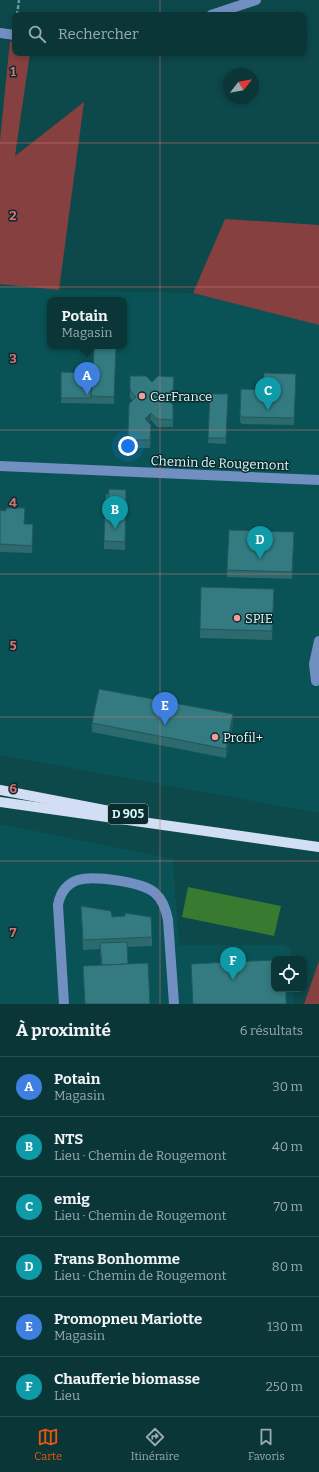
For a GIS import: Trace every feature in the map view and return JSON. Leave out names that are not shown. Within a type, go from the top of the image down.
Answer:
[{"type":"main road","name":"D 905","points":[[0,790],[255,838],[319,847]]},
{"type":"main road","points":[[0,802],[255,838]]},
{"type":"street","points":[[220,12],[256,0]]},
{"type":"street","points":[[0,34],[12,35]]},
{"type":"street","name":"Chemin de Rougemont","points":[[0,466],[319,480]]},
{"type":"street","points":[[316,681],[314,664],[319,641]]},
{"type":"street","points":[[64,1004],[58,905],[60,895],[65,888],[77,880],[90,878],[128,882],[144,886],[154,892],[166,908],[174,1004]]},
{"type":"path","points":[[17,12],[19,0]]},
{"type":"shaded area","points":[[10,41],[12,41],[12,56],[30,56],[15,156],[84,102],[59,290],[0,284],[0,140]]},
{"type":"shaded area","points":[[225,219],[319,225],[319,325],[193,293]]},
{"type":"shaded area","points":[[0,284],[59,290],[193,293],[319,325],[319,813],[0,755]]},
{"type":"shaded area","points":[[0,824],[173,859],[179,945],[285,945],[291,951],[291,956],[271,956],[271,992],[293,992],[294,1004],[0,1004]]},
{"type":"shaded area","points":[[188,887],[281,906],[274,936],[182,917]]},
{"type":"shaded area","points":[[319,961],[319,1004],[304,1004]]},
{"type":"building","points":[[94,349],[116,349],[114,397],[91,396]]},
{"type":"building","points":[[61,372],[92,373],[91,398],[61,398]]},
{"type":"building","points":[[264,373],[296,374],[294,418],[242,417],[240,414],[241,389],[263,390]]},
{"type":"building","points":[[130,376],[146,376],[152,382],[158,376],[174,377],[173,391],[167,398],[173,405],[173,420],[157,419],[151,413],[145,419],[151,425],[150,440],[135,440],[128,434],[129,404],[136,397],[130,390]]},
{"type":"building","points":[[210,394],[228,394],[226,438],[208,438]]},
{"type":"building","points":[[109,489],[126,490],[125,542],[104,541],[105,501],[108,501]]},
{"type":"building","points":[[106,494],[109,494],[108,501],[106,501]]},
{"type":"building","points":[[7,508],[25,508],[24,524],[33,524],[32,546],[0,544],[0,510],[5,511]]},
{"type":"building","points":[[229,530],[294,532],[292,572],[227,570]]},
{"type":"building","name":"SPIE","points":[[201,587],[274,589],[272,631],[200,629]]},
{"type":"building","points":[[99,689],[233,714],[226,749],[92,723]]},
{"type":"building","points":[[81,906],[111,911],[112,917],[125,916],[125,913],[151,917],[152,937],[83,940]]},
{"type":"building","points":[[127,942],[128,964],[102,965],[100,943]]},
{"type":"building","points":[[271,960],[271,992],[286,992],[286,1004],[193,1004],[191,964]]},
{"type":"building","points":[[148,963],[150,1004],[85,1004],[83,966]]},
{"type":"place","name":"Potain","points":[[87,395]]},
{"type":"place","name":"CerFrance","points":[[142,396]]},
{"type":"place","name":"emig","points":[[268,410]]},
{"type":"place","name":"NTS","points":[[115,529]]},
{"type":"place","name":"Frans Bonhomme","points":[[260,559]]},
{"type":"place","name":"SPIE","points":[[237,618]]},
{"type":"place","name":"Promopneu Mariotte","points":[[165,725]]},
{"type":"place","name":"Profil+","points":[[215,737]]},
{"type":"place","name":"Chaufferie biomasse","points":[[233,980]]}]
